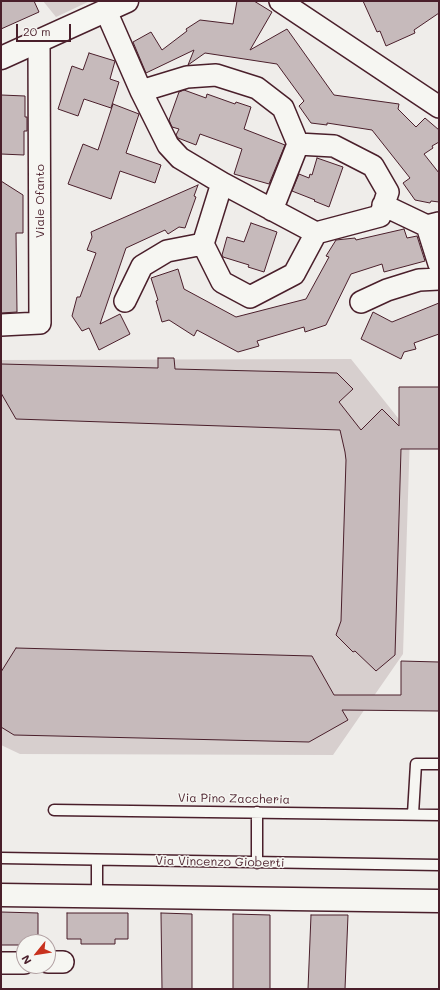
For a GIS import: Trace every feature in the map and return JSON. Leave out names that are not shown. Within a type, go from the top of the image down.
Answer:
[{"type":"street","points":[[1,58],[127,1]]},
{"type":"street","points":[[280,1],[439,107]]},
{"type":"street","points":[[106,11],[141,91],[168,145],[180,158],[222,183],[316,233],[380,216],[388,192],[373,166],[334,146],[298,144]]},
{"type":"street","name":"Viale Ofanto","points":[[1,325],[40,323],[39,40]]},
{"type":"street","points":[[141,91],[187,77],[216,75],[257,88],[283,108],[298,144],[272,210]]},
{"type":"street","points":[[222,183],[203,244],[222,282],[250,297],[294,274],[316,233]]},
{"type":"street","points":[[383,205],[433,225],[439,264]]},
{"type":"street","points":[[125,301],[142,266],[167,251],[203,244]]},
{"type":"street","points":[[361,302],[388,290],[419,280],[439,279]]},
{"type":"street","points":[[1,895],[439,901]]},
{"type":"street","points":[[1,963],[16,963]]},
{"type":"lane","points":[[413,814],[416,764],[439,764]]},
{"type":"lane","name":"Via Pino Zaccheria","points":[[54,810],[439,815]]},
{"type":"lane","points":[[257,812],[257,863]]},
{"type":"lane","name":"Via Vincenzo Gioberti","points":[[1,858],[439,866]]},
{"type":"lane","points":[[97,860],[97,896]]},
{"type":"shaded area","points":[[43,1],[90,1],[56,17]]},
{"type":"shaded area","points":[[351,359],[410,433],[403,654],[333,755],[20,754],[1,745],[1,360]]},
{"type":"building","points":[[1,1],[34,1],[39,12],[1,29]]},
{"type":"building","points":[[237,1],[254,1],[272,12],[250,50],[287,29],[334,95],[399,104],[398,109],[416,127],[425,118],[439,130],[439,142],[432,146],[433,148],[424,154],[439,173],[439,202],[431,201],[430,203],[415,200],[403,183],[410,178],[372,130],[327,123],[327,125],[311,123],[299,106],[304,101],[277,64],[205,53],[188,65],[194,50],[146,73],[133,42],[151,32],[162,50],[187,31],[186,29],[200,20],[233,24]]},
{"type":"building","points":[[363,1],[439,1],[439,13],[414,30],[415,33],[386,46],[380,31],[377,32]]},
{"type":"building","points":[[89,53],[115,61],[110,79],[119,82],[111,108],[84,99],[78,116],[58,109],[72,66],[83,70]]},
{"type":"building","points":[[184,90],[206,98],[207,94],[235,104],[236,102],[251,107],[244,129],[285,145],[269,184],[234,174],[242,149],[200,134],[196,145],[178,138],[176,135],[179,129],[172,127],[169,120],[179,92]]},
{"type":"building","points":[[1,95],[25,96],[27,131],[24,131],[24,155],[1,154]]},
{"type":"building","points":[[113,104],[139,114],[126,153],[161,165],[155,183],[120,171],[111,199],[68,184],[83,144],[98,150]]},
{"type":"building","points":[[317,158],[343,167],[329,207],[292,191],[299,174],[309,178],[310,174],[312,175]]},
{"type":"building","points":[[1,181],[23,195],[23,233],[16,233],[17,312],[1,313]]},
{"type":"building","points":[[198,185],[194,196],[196,197],[185,228],[179,227],[168,234],[165,230],[126,248],[100,324],[120,314],[130,334],[99,350],[89,328],[82,331],[72,316],[77,297],[80,297],[96,253],[87,250],[92,237],[91,232]]},
{"type":"building","points":[[251,223],[277,232],[264,272],[248,267],[249,265],[223,257],[222,255],[227,237],[244,242]]},
{"type":"building","points":[[404,229],[407,238],[417,236],[425,261],[384,272],[382,264],[351,274],[326,325],[305,332],[304,327],[257,341],[259,346],[238,352],[197,330],[194,336],[169,320],[162,322],[156,301],[158,300],[151,278],[178,269],[184,289],[236,317],[306,299],[329,257],[326,256],[336,240],[355,238],[356,240]]},
{"type":"building","points":[[439,303],[439,334],[414,343],[416,349],[404,352],[401,359],[361,339],[373,312],[392,322]]},
{"type":"building","points":[[158,358],[174,358],[175,369],[337,373],[353,389],[339,402],[361,430],[382,409],[399,426],[399,387],[439,387],[439,449],[401,449],[395,655],[376,671],[355,651],[353,652],[336,635],[341,621],[346,460],[340,430],[16,419],[1,393],[1,364],[158,368]]},
{"type":"building","points":[[16,648],[312,656],[334,695],[401,695],[401,661],[439,662],[439,711],[342,710],[348,720],[309,742],[14,735],[1,727],[1,672]]},
{"type":"building","points":[[1,912],[38,913],[38,934],[16,934],[16,945],[1,945]]},
{"type":"building","points":[[67,913],[128,913],[128,939],[115,939],[115,944],[81,944],[81,939],[67,939]]},
{"type":"building","points":[[161,913],[192,914],[192,989],[162,989]]},
{"type":"building","points":[[233,914],[270,915],[270,989],[233,989]]},
{"type":"building","points":[[311,915],[348,915],[345,989],[308,989]]}]
